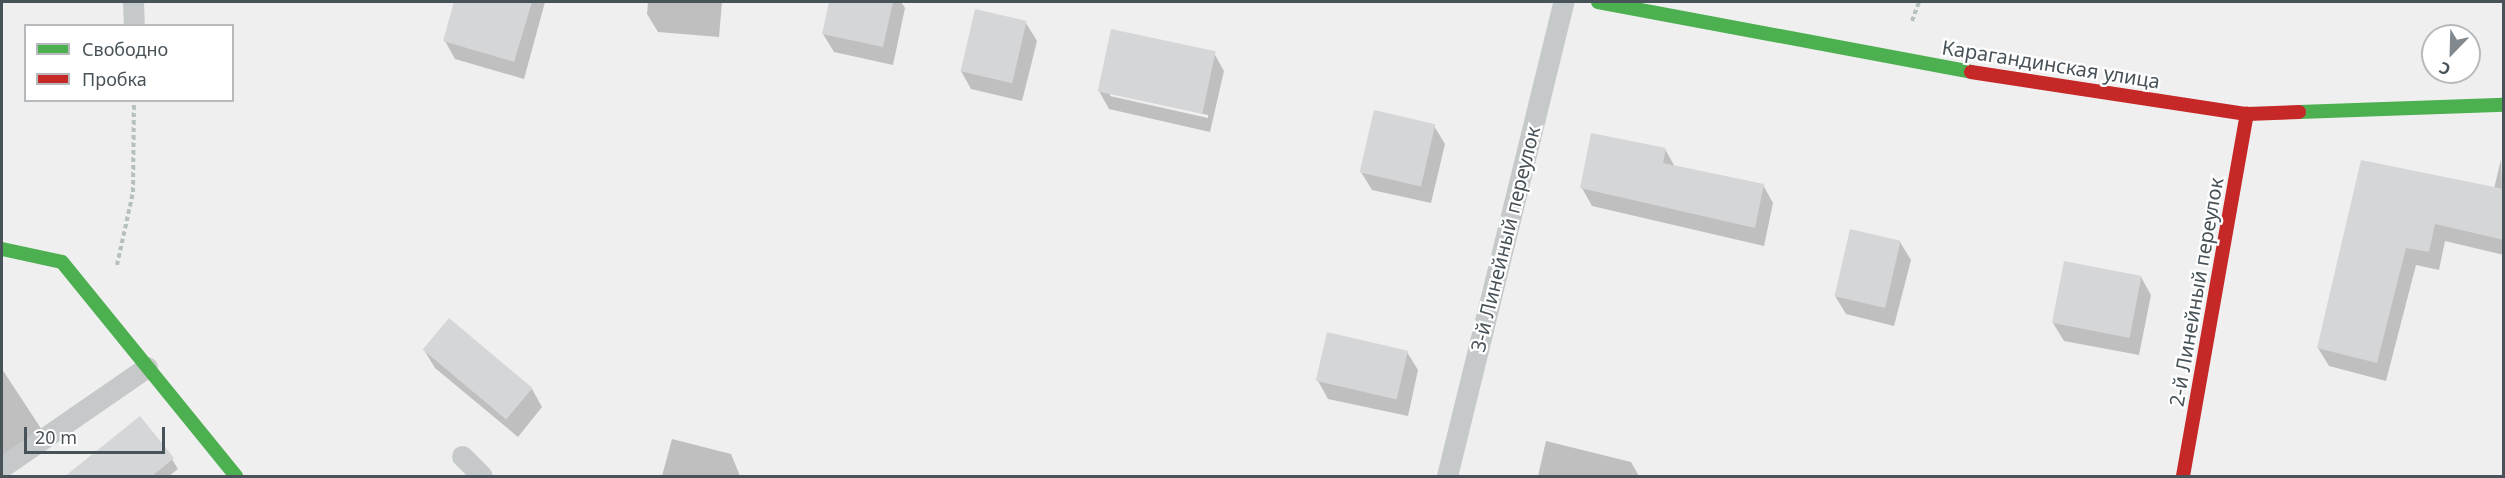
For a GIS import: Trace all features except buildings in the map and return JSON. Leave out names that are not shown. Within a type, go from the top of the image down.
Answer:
[{"type":"street","name":"Карагандинская улица","points":[[1598,2],[1672,9],[1898,61],[2247,114],[2504,105]]},
{"type":"street","name":"2-й Линейный переулок","points":[[2183,477],[2247,114]]},
{"type":"street","points":[[2,249],[62,262],[236,477]]},
{"type":"lane","points":[[134,2],[134,24]]},
{"type":"lane","name":"3-й Линейный переулок","points":[[1447,477],[1563,2]]},
{"type":"lane","points":[[2,467],[147,367]]},
{"type":"lane","points":[[462,456],[483,477]]},
{"type":"path","points":[[106,315],[133,192],[134,102]]},
{"type":"traffic: fast","points":[[1598,2],[1971,72]]},
{"type":"traffic: fast","points":[[2299,112],[2504,105]]},
{"type":"traffic: fast","points":[[2,249],[62,262],[236,476]]},
{"type":"traffic: jam","points":[[1971,72],[2247,114],[2299,112]]},
{"type":"traffic: jam","points":[[2183,476],[2247,114]]}]
